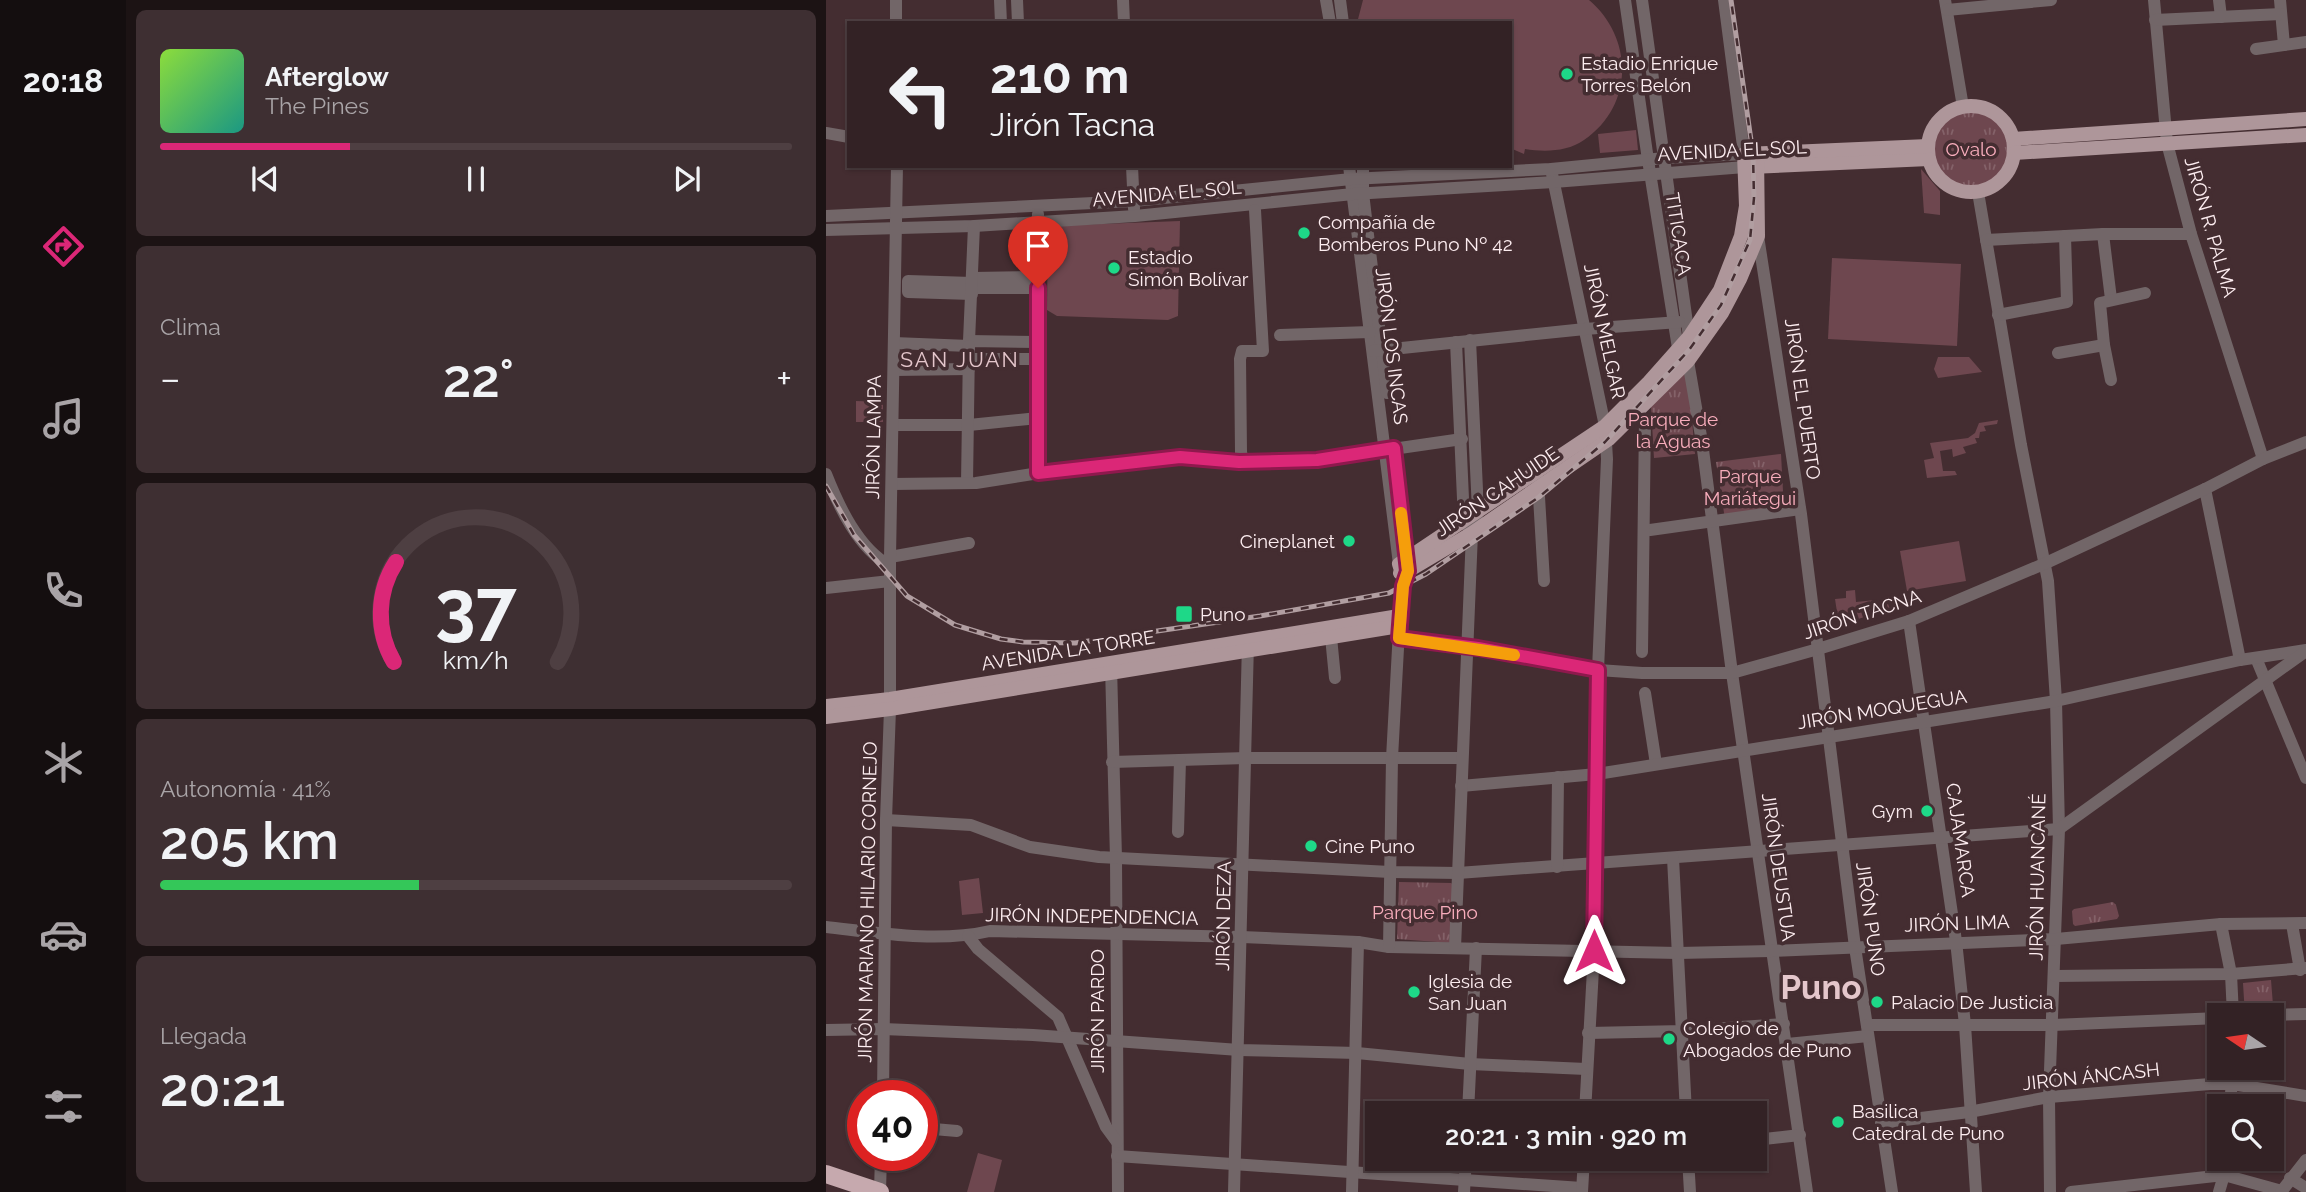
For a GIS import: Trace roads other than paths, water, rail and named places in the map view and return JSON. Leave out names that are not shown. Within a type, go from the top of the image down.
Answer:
[{"type":"highway","points":[[826,1174],[880,1192]]},
{"type":"main road","points":[[1976,106],[2000,117],[2008,127],[2013,146],[2010,167],[2003,179],[1991,188],[1978,192],[1965,192],[1942,181],[1934,171],[1929,152],[1932,132],[1939,121],[1950,112],[1976,106]]},
{"type":"main road","points":[[2013,146],[2166,136],[2306,119]]},
{"type":"main road","points":[[2166,136],[2306,135]]},
{"type":"main road","name":"AVENIDA EL SOL","points":[[1751,160],[1929,152]]},
{"type":"main road","name":"JIRÓN EL PUERTO","points":[[1751,160],[1758,236]]},
{"type":"main road","points":[[1399,626],[1403,570],[1468,527],[1478,511],[1605,426],[1650,382],[1689,337],[1720,290],[1736,249],[1746,206],[1751,160]]},
{"type":"main road","name":"JIRÓN CAHUIDE","points":[[1468,527],[1538,487],[1605,442],[1643,408],[1688,361],[1722,313],[1758,236]]},
{"type":"main road","name":"AVENIDA LA TORRE","points":[[1248,645],[1331,637],[1399,626]]},
{"type":"main road","name":"AVENIDA LA TORRE","points":[[826,717],[1248,645],[1399,626]]},
{"type":"main road","name":"AVENIDA LA TORRE","points":[[826,706],[890,704]]},
{"type":"street","points":[[896,0],[896,21]]},
{"type":"street","points":[[1000,0],[1001,21]]},
{"type":"street","points":[[1017,0],[1018,21]]},
{"type":"street","points":[[1123,0],[1124,21]]},
{"type":"street","points":[[1326,0],[1330,21]]},
{"type":"street","points":[[1340,0],[1343,21]]},
{"type":"street","name":"TITICACA","points":[[1625,0],[1649,167],[1680,322],[1689,337],[1688,361],[1712,521]]},
{"type":"street","name":"TITICACA","points":[[1642,0],[1665,158],[1680,322],[1678,348]]},
{"type":"street","points":[[1724,0],[1751,160]]},
{"type":"street","points":[[1963,107],[1946,5],[2044,0]]},
{"type":"street","name":"JIRÓN R. PALMA","points":[[2154,0],[2166,136],[2191,234],[2263,459]]},
{"type":"street","points":[[2219,0],[2221,16]]},
{"type":"street","points":[[2280,0],[2284,45]]},
{"type":"street","points":[[2155,20],[2281,14]]},
{"type":"street","points":[[2256,49],[2306,42]]},
{"type":"street","points":[[826,133],[847,137]]},
{"type":"street","name":"AVENIDA EL SOL","points":[[826,230],[974,226],[1135,216],[1649,167],[1665,158],[1751,160]]},
{"type":"street","name":"AVENIDA EL SOL","points":[[1649,167],[1665,173],[1751,160]]},
{"type":"street","name":"JIRÓN LAMPA","points":[[890,704],[897,168]]},
{"type":"street","points":[[1132,168],[1135,216]]},
{"type":"street","name":"AVENIDA EL SOL","points":[[826,216],[1134,201],[1357,173],[1553,176]]},
{"type":"street","name":"JIRÓN LOS INCAS","points":[[1357,173],[1370,332],[1377,351]]},
{"type":"street","name":"JIRÓN MELGAR","points":[[1553,176],[1605,426],[1606,516],[1598,670],[1594,951],[1585,1101]]},
{"type":"street","name":"JIRÓN HUANCANÉ","points":[[1978,192],[2021,445],[2046,563],[2056,701],[2059,829],[2049,1097],[2050,1192]]},
{"type":"street","name":"JIRÓN LOS INCAS","points":[[1358,194],[1403,570]]},
{"type":"street","points":[[1038,206],[1038,473]]},
{"type":"street","points":[[1243,462],[1240,359],[1242,351],[1263,351],[1255,210]]},
{"type":"street","points":[[967,483],[974,226]]},
{"type":"street","points":[[1986,240],[2103,234],[2191,234]]},
{"type":"street","points":[[2103,234],[2111,299]]},
{"type":"street","name":"JIRÓN EL PUERTO","points":[[1758,236],[1800,509],[1818,649]]},
{"type":"street","points":[[1998,315],[2067,302],[2065,236]]},
{"type":"street","points":[[972,286],[1038,282]]},
{"type":"street","points":[[2111,380],[2099,306],[2104,300],[2145,293]]},
{"type":"street","points":[[1377,351],[1680,322]]},
{"type":"street","points":[[1280,335],[1370,332]]},
{"type":"street","points":[[1470,340],[1478,511]]},
{"type":"street","points":[[894,370],[1038,342]]},
{"type":"street","points":[[1455,947],[1468,527],[1457,342]]},
{"type":"street","points":[[894,343],[969,354],[1038,359]]},
{"type":"street","points":[[2058,353],[2104,345]]},
{"type":"street","points":[[1678,348],[1688,361]]},
{"type":"street","points":[[893,425],[969,425],[1038,418]]},
{"type":"street","points":[[1642,652],[1645,420]]},
{"type":"street","points":[[891,484],[967,483],[1180,457],[1243,462],[1317,460],[1462,439]]},
{"type":"street","name":"JIRÓN TACNA","points":[[1399,626],[1466,646],[1598,670],[1732,673],[1909,621],[2046,563],[2206,489],[2263,459],[2306,442]]},
{"type":"street","points":[[1537,472],[1544,581]]},
{"type":"street","points":[[826,474],[854,529],[875,556],[890,561],[969,543]]},
{"type":"street","points":[[2206,489],[2239,660]]},
{"type":"street","points":[[1650,530],[1800,509]]},
{"type":"street","name":"JIRÓN DEUSTUA","points":[[1712,521],[1807,1192]]},
{"type":"street","points":[[826,589],[890,582]]},
{"type":"street","name":"CAJAMARCA","points":[[1909,621],[1956,942],[1965,1025],[1976,1192]]},
{"type":"street","points":[[1389,947],[1392,758],[1399,626]]},
{"type":"street","points":[[1331,637],[1335,678]]},
{"type":"street","name":"JIRÓN DEZA","points":[[1234,1192],[1248,645]]},
{"type":"street","name":"JIRÓN PUNO","points":[[1818,649],[1855,947],[1892,1192]]},
{"type":"street","points":[[886,820],[971,825],[1030,847],[1116,858],[1458,873],[2059,829],[2306,650]]},
{"type":"street","name":"JIRÓN MOQUEGUA","points":[[1461,786],[1597,774],[2056,701],[2239,660],[2306,650]]},
{"type":"street","points":[[2256,658],[2306,778]]},
{"type":"street","name":"JIRÓN PARDO","points":[[1111,667],[1116,858],[1118,1192]]},
{"type":"street","points":[[1645,693],[1656,764]]},
{"type":"street","name":"JIRÓN MARIANO HILARIO CORNEJO","points":[[883,1080],[890,704]]},
{"type":"street","points":[[1112,762],[1246,758],[1462,758]]},
{"type":"street","points":[[1178,832],[1180,760]]},
{"type":"street","points":[[1557,866],[1558,777]]},
{"type":"street","points":[[1674,858],[1686,1101]]},
{"type":"street","points":[[2221,923],[2231,974],[2232,1003]]},
{"type":"street","name":"JIRÓN LIMA","points":[[1359,942],[1389,947],[1678,953],[2056,939],[2221,923],[2306,923]]},
{"type":"street","points":[[2055,976],[2231,974],[2303,969],[2292,924]]},
{"type":"street","name":"JIRÓN INDEPENDENCIA","points":[[826,927],[884,934],[968,936],[990,931],[1359,942]]},
{"type":"street","points":[[968,936],[978,949],[1058,1017],[1106,1127],[1117,1142]]},
{"type":"street","points":[[1352,1192],[1359,942]]},
{"type":"street","points":[[1468,1101],[1476,948]]},
{"type":"street","points":[[2284,1015],[2306,1014]]},
{"type":"street","points":[[1787,1044],[1868,1031],[1965,1025],[2053,1025],[2207,1019]]},
{"type":"street","points":[[1588,1033],[1683,1031],[1784,1024]]},
{"type":"street","points":[[826,1030],[883,1029],[1068,1038],[1239,1049],[1357,1053],[1470,1064],[1586,1069]]},
{"type":"street","points":[[2231,1094],[2232,1080]]},
{"type":"street","name":"JIRÓN ÁNCASH","points":[[1881,1123],[1969,1112],[2049,1097],[2232,1084],[2306,1096]]},
{"type":"street","points":[[938,1129],[957,1131]]},
{"type":"street","points":[[1767,1139],[1800,1135]]},
{"type":"street","points":[[1117,1156],[1352,1171],[1465,1186],[1582,1190],[1583,1171]]},
{"type":"street","points":[[2071,1192],[2163,1188],[2224,1175],[2282,1192],[2306,1160]]},
{"type":"street","points":[[880,1192],[881,1171]]},
{"type":"street","points":[[1689,1171],[1690,1192]]},
{"type":"street","points":[[2219,1192],[2224,1171]]},
{"type":"street","points":[[2290,1178],[2306,1188]]},
{"type":"railway","points":[[826,486],[854,535],[907,596],[955,625],[1001,639],[1075,643],[1260,616],[1389,593],[1426,574],[1539,497],[1605,442],[1689,350],[1721,305],[1750,240],[1754,198],[1753,154],[1731,0]]},
{"type":"place","name":"Estadio Enrique Torres Belón","points":[[1567,74]]},
{"type":"place","name":"Compañía de Bomberos Puno Nº 42","points":[[1304,233]]},
{"type":"place","name":"Estadio Simón Bolívar","points":[[1114,268]]},
{"type":"place","name":"Cineplanet","points":[[1349,541]]},
{"type":"place","name":"Puno","points":[[1184,614]]},
{"type":"place","name":"Gym","points":[[1927,811]]},
{"type":"place","name":"Cine Puno","points":[[1311,846]]},
{"type":"place","name":"Iglesia de San Juan","points":[[1414,992]]},
{"type":"place","name":"Palacio De Justicia","points":[[1877,1002]]},
{"type":"place","name":"Colegio de Abogados de Puno","points":[[1669,1039]]},
{"type":"place","name":"Basilica Catedral de Puno","points":[[1838,1122]]},
{"type":"district","name":"SAN JUAN","points":[[960,359]]},
{"type":"district","name":"Puno","points":[[1821,987]]},
{"type":"park label","name":"Ovalo","points":[[1971,149]]},
{"type":"park label","name":"Parque de la Aguas","points":[[1673,430]]},
{"type":"park label","name":"Parque Mariátegui","points":[[1750,487]]},
{"type":"park label","name":"Parque Pino","points":[[1425,912]]}]
